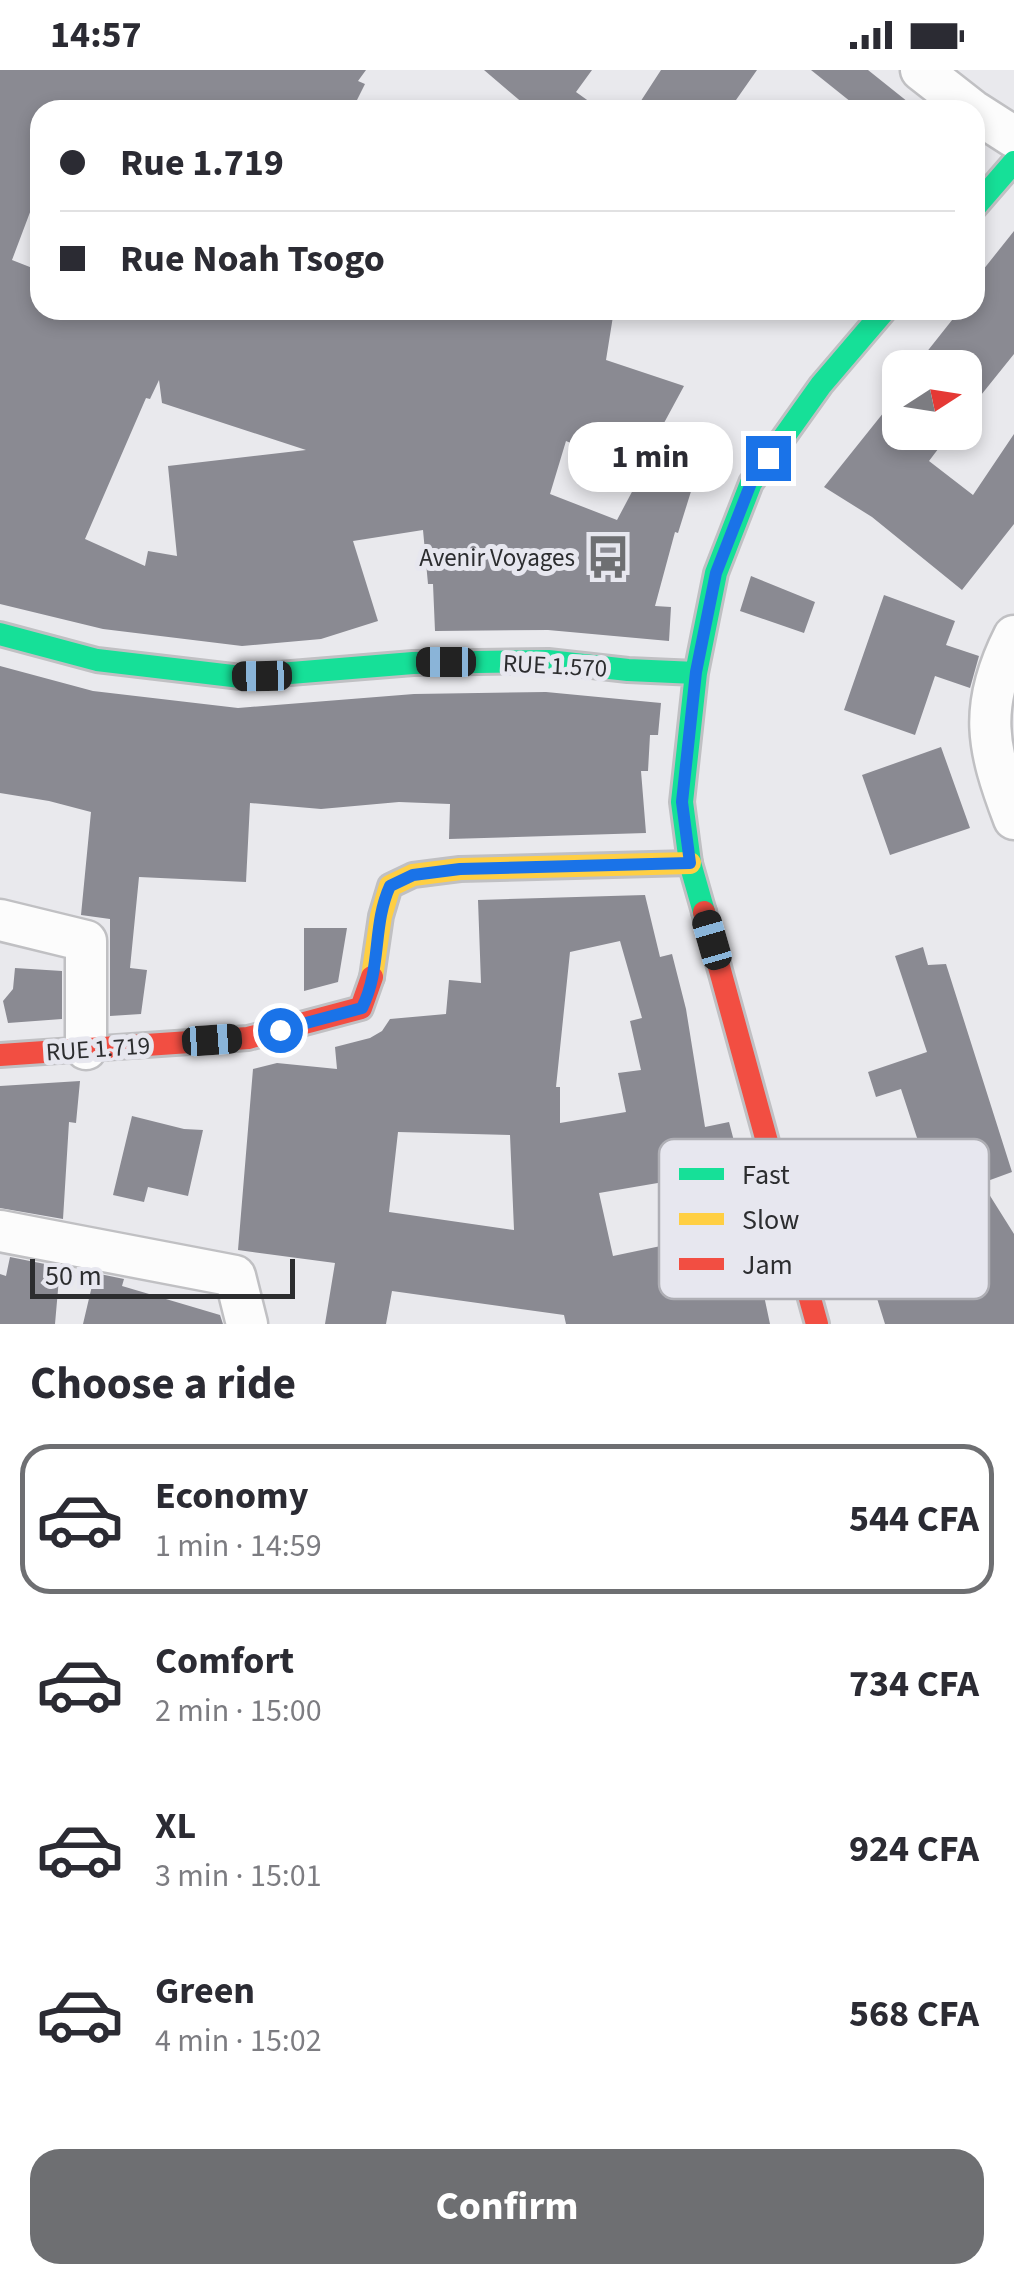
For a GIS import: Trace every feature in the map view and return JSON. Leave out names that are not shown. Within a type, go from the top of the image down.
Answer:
[{"type":"street","points":[[921,70],[959,100]]},
{"type":"street","points":[[985,119],[1014,137]]},
{"type":"street","points":[[985,195],[1014,162]]},
{"type":"street","points":[[766,1139],[690,863],[682,802],[696,672],[716,573],[751,483],[821,385],[876,320]]},
{"type":"street","name":"RUE 1.570","points":[[0,634],[97,660],[240,677],[412,662],[548,661],[628,670],[696,672]]},
{"type":"street","points":[[1014,636],[996,670],[988,722],[998,778],[1014,820]]},
{"type":"street","name":"RUE 1.719","points":[[0,1055],[248,1038],[362,1008],[377,960],[380,908],[390,886],[413,875],[460,869],[690,863]]},
{"type":"street","points":[[0,920],[86,941],[86,1049]]},
{"type":"street","points":[[0,1231],[235,1276],[248,1324]]},
{"type":"street","points":[[810,1299],[817,1324]]},
{"type":"building","points":[[0,70],[366,70],[358,81],[365,84],[357,100],[30,100],[30,212],[12,260],[30,267],[30,320],[612,320],[606,360],[684,386],[638,471],[566,441],[550,494],[617,520],[651,456],[698,469],[678,533],[675,532],[655,606],[671,607],[669,641],[548,630],[435,631],[433,584],[428,584],[423,530],[353,541],[378,621],[321,639],[242,646],[103,629],[0,604]],"holes":[[[159,380],[162,403],[306,450],[168,466],[177,556],[148,551],[145,566],[85,539],[146,398],[150,399]]]},
{"type":"building","points":[[484,70],[592,70],[576,92],[587,100],[519,100]]},
{"type":"building","points":[[661,70],[757,70],[736,100],[642,100]]},
{"type":"building","points":[[811,70],[868,70],[906,100],[848,100]]},
{"type":"building","points":[[1014,231],[1014,354],[982,394],[982,350],[928,350],[952,320],[985,320],[985,267]]},
{"type":"building","points":[[882,414],[882,450],[937,450],[929,461],[973,495],[1014,434],[1014,524],[962,590],[872,517],[824,487]]},
{"type":"building","points":[[751,576],[815,602],[804,633],[740,611]]},
{"type":"building","points":[[884,595],[955,621],[946,645],[979,656],[970,688],[935,676],[915,735],[844,710]]},
{"type":"building","points":[[0,666],[93,691],[238,708],[414,694],[546,692],[661,703],[658,735],[650,735],[648,771],[641,771],[646,833],[449,839],[450,804],[399,802],[321,809],[250,803],[246,882],[139,877],[130,968],[147,970],[141,1014],[110,1016],[110,919],[81,915],[91,812],[0,793]]},
{"type":"building","points":[[941,747],[970,828],[890,855],[862,775]]},
{"type":"building","points":[[645,895],[660,957],[672,954],[686,1009],[705,1127],[729,1122],[733,1139],[659,1139],[659,1183],[599,1193],[613,1256],[659,1246],[659,1299],[765,1299],[770,1324],[566,1324],[564,1315],[392,1291],[386,1324],[325,1324],[335,1263],[238,1250],[253,1069],[277,1063],[337,1069],[335,1047],[370,1038],[382,1031],[390,1019],[446,1014],[449,980],[481,983],[478,900]],"holes":[[[620,941],[642,1018],[630,1021],[641,1070],[618,1073],[626,1112],[560,1123],[560,1087],[556,1087],[570,952]],[[398,1132],[510,1135],[514,1230],[389,1212]]]},
{"type":"building","points":[[304,928],[347,928],[338,982],[304,991]]},
{"type":"building","points":[[923,947],[928,965],[946,964],[1012,1172],[989,1180],[989,1139],[917,1139],[901,1089],[876,1097],[868,1072],[927,1052],[895,956]]},
{"type":"building","points":[[15,968],[62,971],[62,1019],[8,1023],[3,1001],[13,989]]},
{"type":"building","points":[[80,1081],[76,1123],[69,1122],[63,1219],[0,1208],[0,1086]]},
{"type":"building","points":[[132,1116],[203,1130],[188,1196],[148,1187],[144,1202],[113,1195]]},
{"type":"building","points":[[989,1194],[1014,1234],[1014,1324],[885,1324],[877,1299],[989,1299]]},
{"type":"building","points":[[10,1257],[60,1267],[55,1324],[0,1324],[0,1274],[6,1276]]},
{"type":"building","points":[[95,1273],[124,1279],[122,1286],[220,1315],[223,1324],[83,1324]]},
{"type":"traffic: fast","points":[[985,195],[1014,162]]},
{"type":"traffic: fast","points":[[704,912],[690,863],[682,802],[696,673],[716,573],[751,483],[821,385],[876,320]]},
{"type":"traffic: fast","points":[[0,634],[97,660],[241,677],[413,663],[548,661],[696,673]]},
{"type":"traffic: slow","points":[[372,977],[381,916],[390,886],[413,875],[460,869],[690,863]]},
{"type":"traffic: jam","points":[[704,912],[766,1139]]},
{"type":"traffic: jam","points":[[0,1055],[248,1038],[361,1008],[372,977]]},
{"type":"traffic: jam","points":[[810,1299],[817,1324]]},
{"type":"place","name":"Avenir Voyages","points":[[608,557]]},
{"type":"route","points":[[280,1030],[362,1008],[377,960],[380,908],[390,886],[413,875],[460,869],[690,863],[682,802],[696,672],[716,573],[751,483],[768,458]]}]
